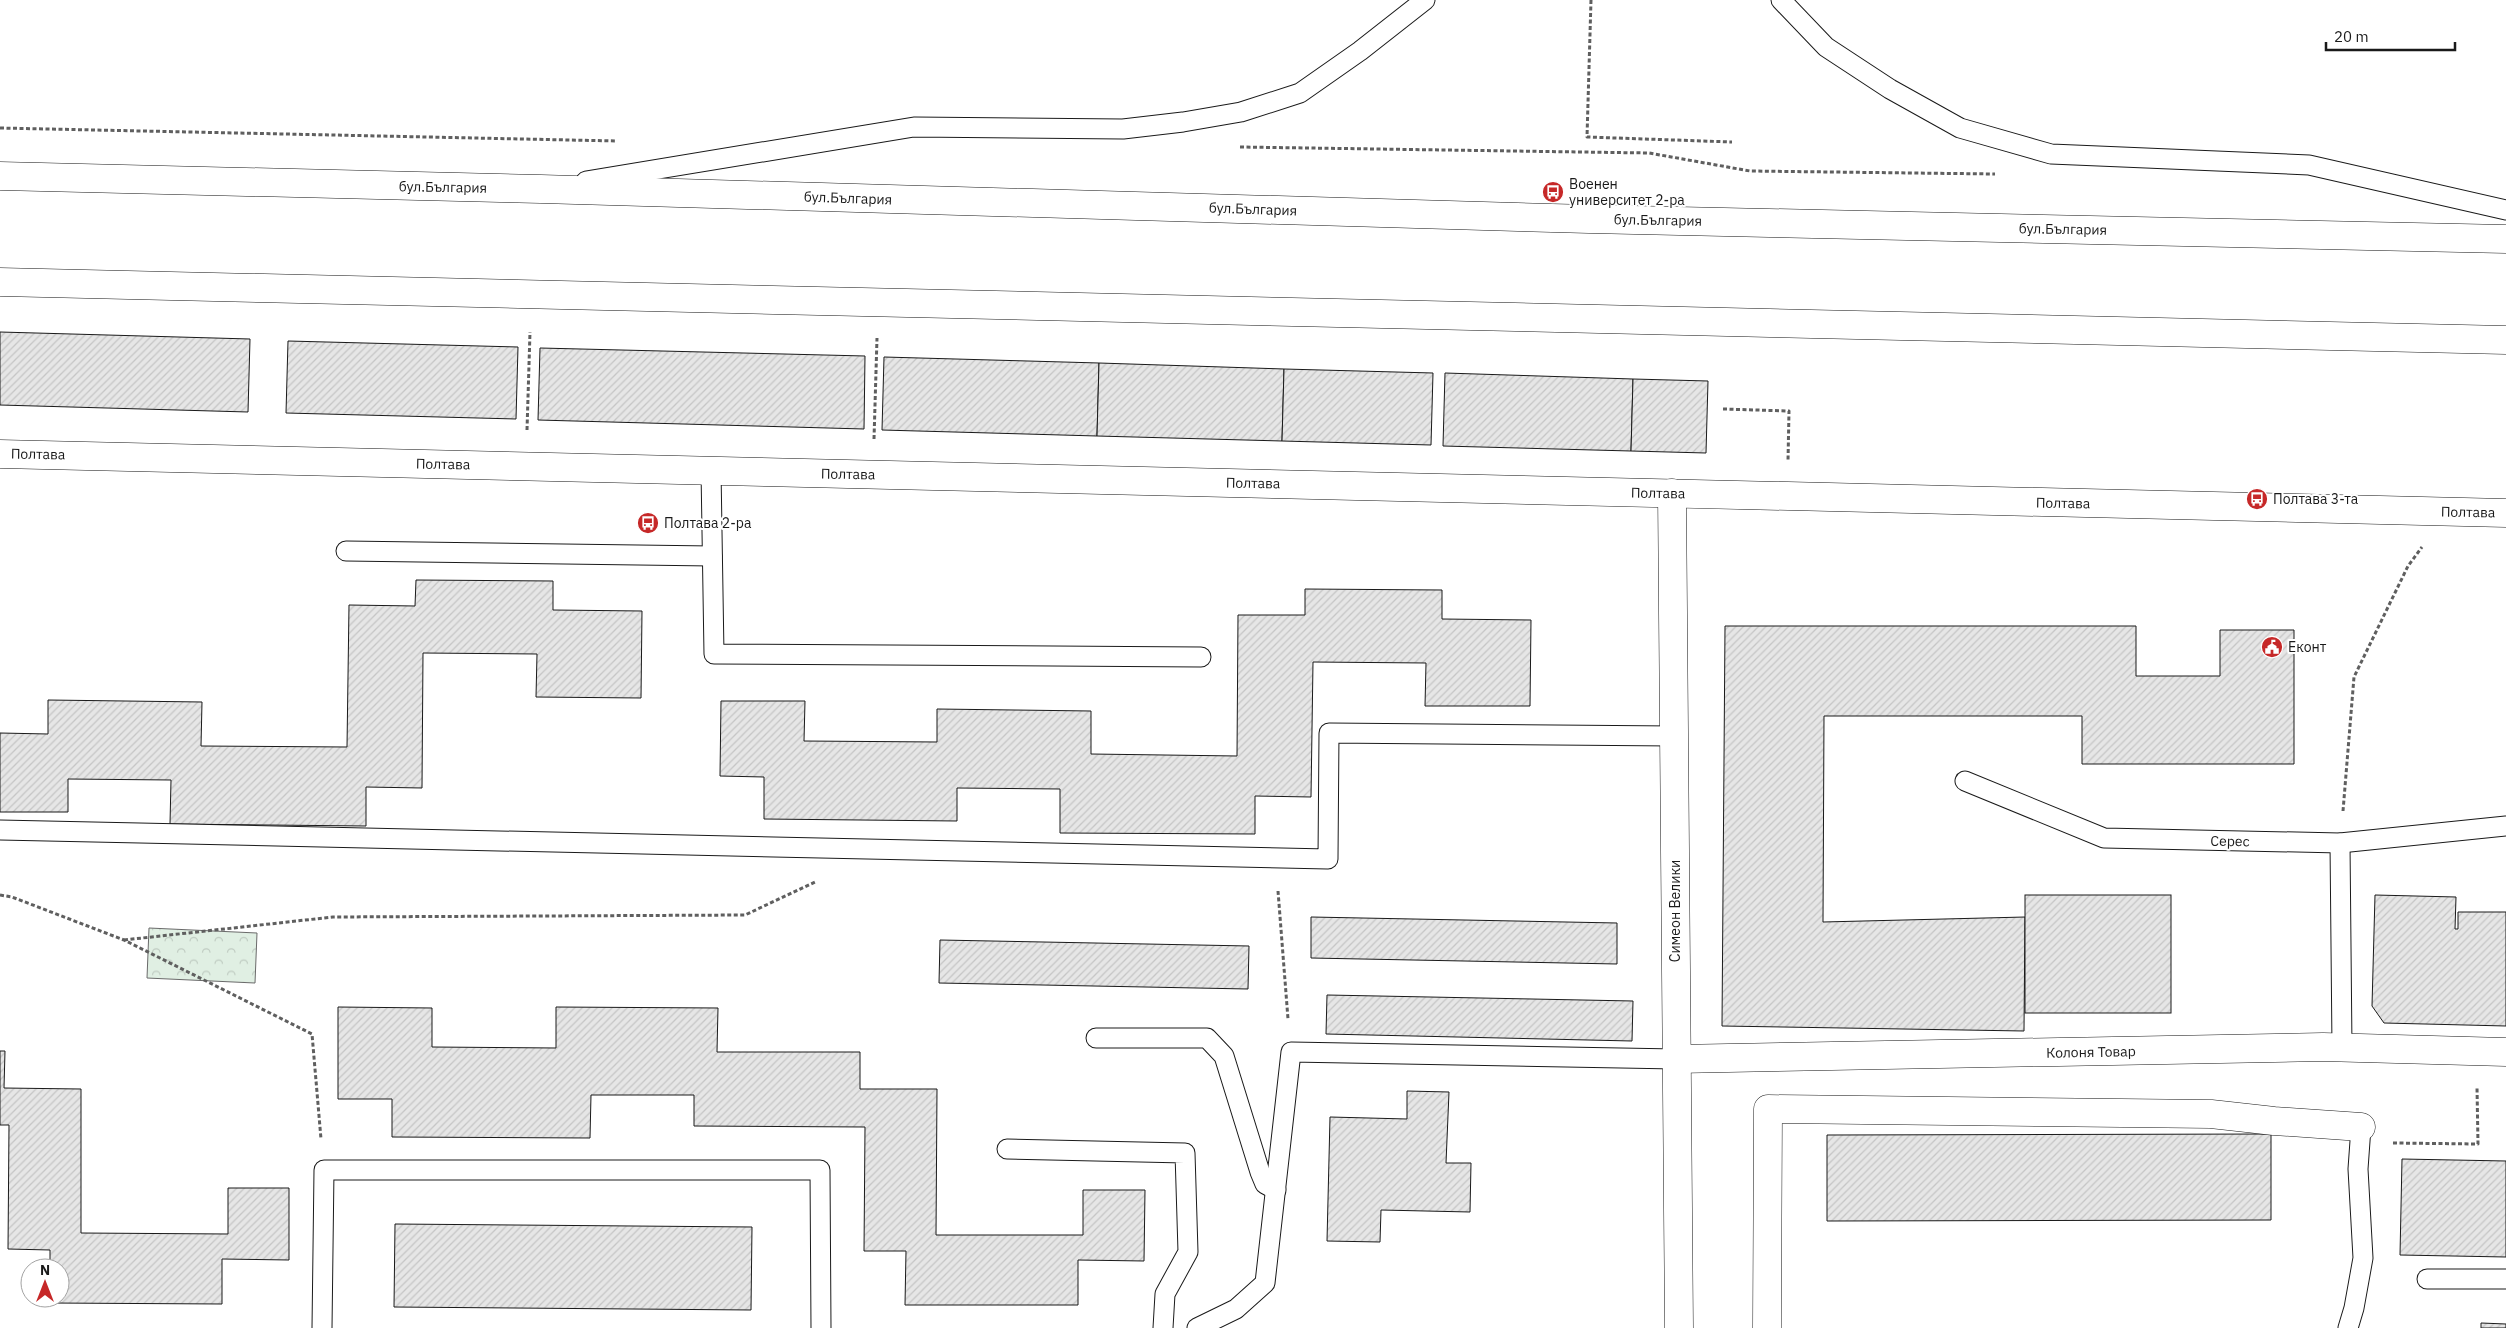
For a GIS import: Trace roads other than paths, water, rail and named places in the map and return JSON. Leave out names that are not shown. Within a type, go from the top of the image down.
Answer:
[{"type":"street","name":"бул.България","points":[[0,176],[1569,218],[2506,239]]},
{"type":"street","points":[[0,282],[2506,340]]},
{"type":"street","name":"Полтава","points":[[0,454],[2506,513]]},
{"type":"street","name":"Симеон Велики","points":[[1672,493],[1679,1328]]},
{"type":"street","name":"Колоня Товар","points":[[1676,1059],[2342,1048],[2506,1052]]},
{"type":"street","points":[[1767,1328],[1768,1109],[2211,1114],[2361,1126]]},
{"type":"lane","points":[[541,189],[914,127],[1123,129],[1183,122],[1241,112],[1300,93],[1360,51],[1425,0]]},
{"type":"lane","points":[[1782,0],[1826,47],[1890,89],[1960,128],[2051,154],[2309,164],[2506,210]]},
{"type":"lane","points":[[711,470],[714,654],[1201,657]]},
{"type":"lane","points":[[346,551],[712,556]]},
{"type":"lane","points":[[0,830],[1328,859],[1329,733],[1674,736]]},
{"type":"lane","name":"Серес","points":[[1965,781],[2104,838],[2340,843],[2506,826]]},
{"type":"lane","points":[[2340,843],[2342,1048]]},
{"type":"lane","points":[[1096,1038],[1207,1038],[1224,1056],[1260,1172],[1265,1184],[1276,1190]]},
{"type":"lane","points":[[1197,1328],[1236,1309],[1265,1283],[1291,1052],[1676,1059]]},
{"type":"lane","points":[[2348,1328],[2354,1308],[2362,1258],[2358,1170],[2361,1126]]},
{"type":"lane","points":[[1007,1149],[1185,1153],[1188,1252],[1165,1294],[1163,1328]]},
{"type":"lane","points":[[322,1328],[324,1170],[820,1170],[821,1328]]},
{"type":"lane","points":[[2427,1279],[2506,1279]]},
{"type":"place","name":"Военен университет 2-ра","points":[[1553,192]]},
{"type":"place","name":"Полтава 3-та","points":[[2257,499]]},
{"type":"place","name":"Полтава 2-ра","points":[[648,523]]},
{"type":"place","name":"Еконт","points":[[2272,647]]}]
